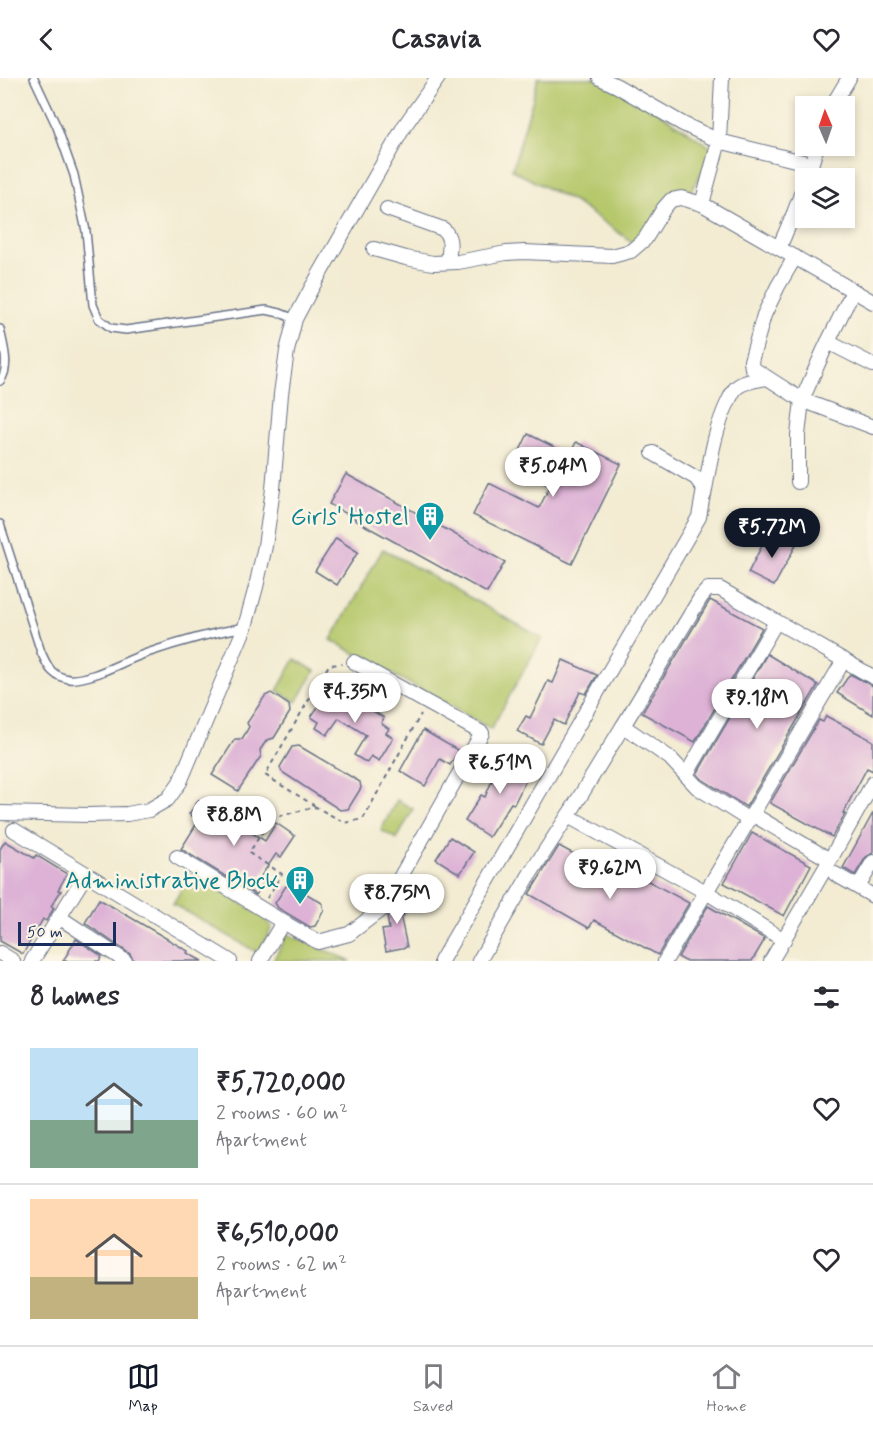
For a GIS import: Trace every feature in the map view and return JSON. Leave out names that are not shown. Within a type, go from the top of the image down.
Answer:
[{"type":"street","points":[[0,813],[127,814],[149,810],[168,799],[180,782],[245,627],[266,546],[281,394],[287,351],[295,319],[405,125],[438,78]]},
{"type":"street","points":[[600,78],[623,84],[683,124],[719,141],[811,164]]},
{"type":"street","points":[[702,204],[719,141],[722,78]]},
{"type":"street","points":[[838,96],[849,78]]},
{"type":"street","points":[[810,168],[814,156]]},
{"type":"street","points":[[374,249],[433,263],[458,262],[524,252],[612,256],[631,251],[645,240],[664,208],[671,200],[681,198],[702,204],[873,302]]},
{"type":"street","points":[[387,209],[443,229],[449,235],[448,262]]},
{"type":"street","points":[[779,248],[795,210]]},
{"type":"street","points":[[795,257],[764,315],[751,361],[752,368],[802,400],[873,427]]},
{"type":"street","points":[[798,482],[798,435],[802,400],[853,291]]},
{"type":"street","points":[[828,342],[873,365]]},
{"type":"street","points":[[441,961],[699,517],[721,415],[732,393],[736,387],[745,382],[767,378]]},
{"type":"street","points":[[653,453],[696,478],[704,489],[703,500]]},
{"type":"street","points":[[479,961],[530,874],[708,589],[720,589],[873,677]]},
{"type":"street","points":[[686,775],[776,622]]},
{"type":"street","points":[[665,961],[844,660]]},
{"type":"street","points":[[177,857],[318,942],[349,934],[383,908],[482,733],[354,662]]},
{"type":"street","points":[[623,726],[670,758],[697,787],[833,867],[873,896]]},
{"type":"street","points":[[771,961],[833,867],[873,783]]},
{"type":"street","points":[[568,816],[706,892],[784,940]]},
{"type":"street","points":[[14,830],[230,961]]},
{"type":"street","points":[[858,887],[873,862]]},
{"type":"street","points":[[32,961],[86,874]]},
{"type":"street","points":[[59,917],[125,961]]},
{"type":"street","points":[[260,961],[283,922]]},
{"type":"street","points":[[0,953],[13,961]]},
{"type":"lane","points":[[34,78],[57,127],[74,175],[86,231],[93,305],[99,319],[111,328],[126,330],[266,310],[280,312],[295,319]]},
{"type":"lane","points":[[0,329],[6,362],[0,381]]},
{"type":"lane","points":[[0,524],[41,652],[48,668],[57,676],[71,679],[86,678],[144,654],[181,642],[245,627]]},
{"type":"path","points":[[354,662],[329,665],[265,775],[316,807],[345,823],[363,819],[427,703]]},
{"type":"path","points":[[260,908],[282,874],[249,853],[271,818],[316,807]]},
{"type":"green space","points":[[538,78],[603,78],[623,88],[715,150],[685,201],[671,199],[638,246],[576,203],[512,170]]},
{"type":"green space","points":[[383,549],[542,638],[491,729],[331,640]]},
{"type":"green space","points":[[295,659],[315,671],[297,702],[277,691]]},
{"type":"green space","points":[[397,800],[413,809],[397,839],[381,830]]},
{"type":"green space","points":[[191,873],[263,916],[272,927],[258,953],[173,904]]},
{"type":"green space","points":[[287,934],[351,961],[273,961]]},
{"type":"building","points":[[528,434],[570,455],[576,442],[621,464],[572,564],[473,515],[489,483],[539,508],[550,486],[512,467]]},
{"type":"building","name":"Girls' Hostel","points":[[346,474],[505,562],[487,593],[329,504]]},
{"type":"building","points":[[769,532],[796,545],[774,586],[748,573]]},
{"type":"building","points":[[336,538],[358,552],[337,585],[315,571]]},
{"type":"building","points":[[710,600],[762,628],[695,742],[642,713]]},
{"type":"building","points":[[767,654],[818,685],[746,807],[697,774]]},
{"type":"building","points":[[563,660],[597,675],[586,694],[580,692],[564,725],[554,720],[541,744],[517,731],[526,716],[530,718],[548,681],[553,683]]},
{"type":"building","points":[[850,674],[873,686],[873,715],[837,693]]},
{"type":"building","points":[[271,693],[289,705],[290,712],[274,738],[267,740],[260,750],[261,756],[238,791],[212,775],[235,739],[242,739],[249,727],[247,723],[265,696]]},
{"type":"building","points":[[347,694],[384,718],[381,723],[389,729],[386,733],[393,738],[379,761],[371,756],[367,763],[354,755],[366,735],[339,718],[327,735],[316,728],[319,722],[311,717],[326,695],[333,699],[335,695],[343,700]]},
{"type":"building","points":[[826,716],[873,741],[873,771],[867,768],[832,837],[770,803],[819,720],[823,722]]},
{"type":"building","points":[[423,730],[459,751],[450,765],[440,759],[425,786],[400,771]]},
{"type":"building","points":[[299,746],[360,782],[361,788],[348,809],[340,810],[282,772],[280,767],[292,747]]},
{"type":"building","points":[[508,753],[533,766],[514,804],[511,803],[489,837],[465,821],[481,795],[485,797]]},
{"type":"building","points":[[199,800],[265,841],[276,823],[295,836],[281,857],[276,854],[259,879],[264,882],[256,895],[181,849],[199,820],[189,814]]},
{"type":"building","points":[[873,813],[873,853],[866,857],[855,875],[843,868]]},
{"type":"building","points":[[752,833],[811,865],[784,916],[724,883]]},
{"type":"building","points":[[450,837],[474,852],[460,874],[436,859]]},
{"type":"building","points":[[5,841],[34,858],[36,855],[67,874],[58,890],[61,891],[51,906],[54,908],[46,921],[43,919],[23,954],[0,941],[0,849]]},
{"type":"building","points":[[559,846],[622,880],[628,870],[689,903],[658,955],[594,920],[589,928],[529,894]]},
{"type":"building","name":"Administrative Block","points":[[286,886],[294,886],[322,903],[324,910],[315,926],[310,927],[278,908],[275,903]]},
{"type":"building","points":[[403,892],[414,898],[401,919],[407,947],[386,951],[382,930],[389,929],[387,916]]},
{"type":"building","points":[[99,899],[202,961],[134,961],[130,954],[85,923]]},
{"type":"building","points":[[708,906],[765,939],[752,961],[685,961],[678,957]]},
{"type":"building","points":[[76,939],[102,956],[99,961],[63,961]]},
{"type":"place","name":"Girls' Hostel","points":[[430,542]]},
{"type":"place","name":"Administrative Block","points":[[300,906]]}]
